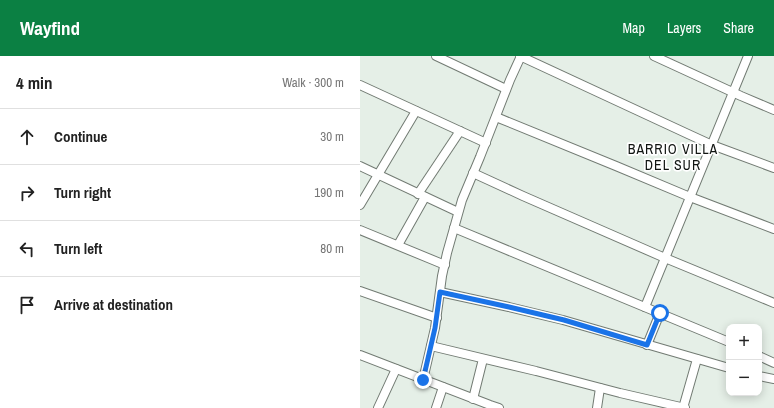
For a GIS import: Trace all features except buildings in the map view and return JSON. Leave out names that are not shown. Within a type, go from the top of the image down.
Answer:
[{"type":"street","points":[[436,56],[447,58],[506,89]]},
{"type":"street","points":[[423,380],[437,318],[445,265],[458,212],[520,56],[712,145],[774,168]]},
{"type":"street","points":[[654,56],[774,110]]},
{"type":"street","points":[[645,307],[748,56]]},
{"type":"street","points":[[361,88],[486,143]]},
{"type":"street","points":[[360,205],[416,111]]},
{"type":"street","points":[[496,117],[690,197],[774,229]]},
{"type":"street","points":[[398,245],[422,195],[460,131]]},
{"type":"street","points":[[360,166],[458,212]]},
{"type":"street","points":[[473,173],[665,258],[774,303]]},
{"type":"street","points":[[454,228],[726,341]]},
{"type":"street","points":[[360,230],[445,265]]},
{"type":"street","points":[[360,291],[437,318]]},
{"type":"street","points":[[440,292],[564,320],[726,367]]},
{"type":"street","points":[[647,345],[660,313]]},
{"type":"street","points":[[431,346],[684,408],[697,359]]},
{"type":"street","points":[[360,355],[499,408]]},
{"type":"street","points":[[762,357],[774,363]]},
{"type":"street","points":[[473,399],[483,359]]},
{"type":"street","points":[[378,408],[396,369]]},
{"type":"street","points":[[762,377],[774,379]]},
{"type":"street","points":[[436,408],[443,387]]},
{"type":"street","points":[[597,408],[600,388]]},
{"type":"district","name":"BARRIO VILLA DEL SUR","points":[[673,158]]},
{"type":"route","points":[[423,380],[435,328],[440,292],[564,320],[647,345],[660,313]]}]
